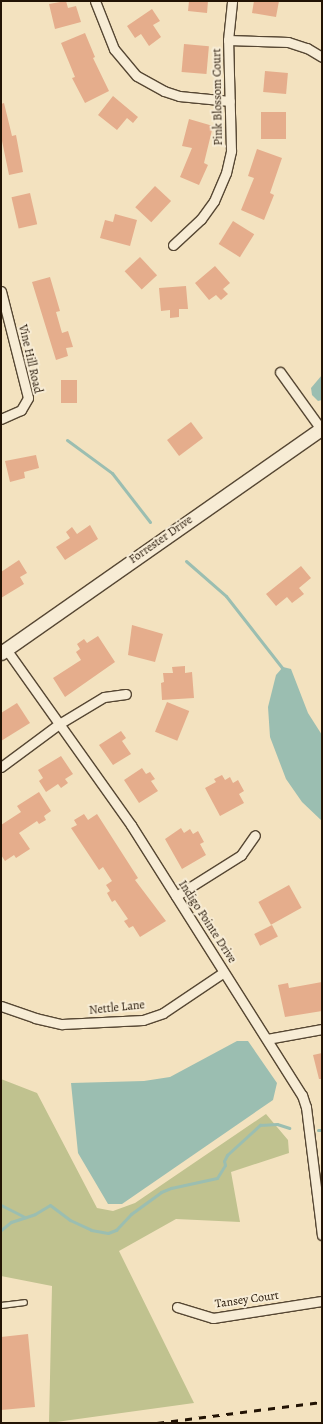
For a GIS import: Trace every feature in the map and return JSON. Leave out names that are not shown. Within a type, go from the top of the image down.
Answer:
[{"type":"street","points":[[95,1],[114,49],[137,76],[164,92],[179,96],[230,101]]},
{"type":"street","name":"Pink Blossom Court","points":[[173,245],[201,219],[220,189],[231,151],[228,40],[232,1]]},
{"type":"street","points":[[228,40],[288,42],[307,48],[322,57]]},
{"type":"street","name":"Vine Hill Road","points":[[1,290],[28,398],[21,410],[1,419]]},
{"type":"street","points":[[280,372],[321,429]]},
{"type":"street","name":"Forrester Drive","points":[[4,651],[321,429]]},
{"type":"street","name":"Indigo Pointe Drive","points":[[4,651],[59,724],[131,825],[302,1095],[306,1107],[322,1235]]},
{"type":"street","points":[[1,767],[59,724],[104,697],[126,694]]},
{"type":"street","points":[[176,896],[241,855],[255,835]]},
{"type":"street","name":"Nettle Lane","points":[[1,1006],[35,1018],[62,1024],[142,1020],[163,1013],[224,972]]},
{"type":"street","points":[[267,1039],[322,1029]]},
{"type":"street","name":"Tansey Court","points":[[177,1307],[213,1318],[322,1301]]},
{"type":"lane","points":[[1,1304],[24,1302]]},
{"type":"green space","points":[[1,1079],[37,1093],[97,1208],[113,1211],[135,1203],[266,1114],[288,1140],[289,1153],[231,1172],[240,1222],[176,1219],[119,1251],[194,1403],[49,1423],[52,1286],[1,1276]]},
{"type":"shaded area","points":[[322,375],[322,400],[318,401],[312,395],[311,388]]},
{"type":"shaded area","points":[[283,667],[291,669],[308,713],[322,735],[322,821],[302,802],[286,779],[270,737],[268,707],[276,675]]},
{"type":"shaded area","points":[[237,1041],[248,1041],[277,1083],[273,1100],[122,1204],[108,1204],[78,1153],[71,1083],[144,1081],[170,1077]]},
{"type":"building","points":[[66,1],[68,8],[76,6],[81,22],[55,29],[49,4]]},
{"type":"building","points":[[189,1],[208,1],[207,13],[188,11]]},
{"type":"building","points":[[254,1],[279,1],[276,17],[252,13]]},
{"type":"building","points":[[152,9],[160,21],[153,25],[161,37],[149,46],[141,34],[135,38],[127,26]]},
{"type":"building","points":[[85,33],[95,57],[93,58],[109,91],[85,103],[72,78],[75,77],[61,43]]},
{"type":"building","points":[[184,44],[209,46],[206,74],[182,72]]},
{"type":"building","points":[[265,71],[288,73],[286,94],[263,92]]},
{"type":"building","points":[[113,96],[138,117],[133,123],[127,118],[117,130],[98,115]]},
{"type":"building","points":[[4,103],[12,136],[16,135],[23,172],[9,175],[1,136],[1,104]]},
{"type":"building","points":[[261,112],[286,112],[286,139],[261,139]]},
{"type":"building","points":[[189,119],[213,126],[204,163],[208,165],[199,185],[180,177],[192,148],[182,146]]},
{"type":"building","points":[[257,149],[282,158],[270,193],[274,195],[264,220],[241,210],[254,178],[248,176]]},
{"type":"building","points":[[155,186],[171,201],[151,222],[135,207]]},
{"type":"building","points":[[30,193],[37,224],[19,228],[11,197]]},
{"type":"building","points":[[115,214],[137,220],[130,246],[100,238],[105,220],[113,222]]},
{"type":"building","points":[[233,221],[254,234],[240,257],[219,244]]},
{"type":"building","points":[[140,257],[157,275],[142,290],[125,271]]},
{"type":"building","points":[[215,266],[230,283],[223,289],[228,294],[221,300],[216,295],[209,300],[195,283]]},
{"type":"building","points":[[50,277],[60,311],[56,312],[62,333],[68,331],[73,347],[66,348],[68,356],[56,360],[32,282]]},
{"type":"building","points":[[186,286],[188,309],[179,309],[179,317],[170,318],[170,310],[161,311],[159,288]]},
{"type":"building","points":[[61,380],[77,380],[77,403],[61,403]]},
{"type":"building","points":[[191,422],[203,438],[179,456],[167,440]]},
{"type":"building","points":[[36,455],[39,468],[24,472],[25,478],[10,482],[5,461]]},
{"type":"building","points":[[90,525],[98,539],[65,560],[56,547],[70,538],[66,532],[72,527],[77,534]]},
{"type":"building","points":[[19,560],[27,573],[20,577],[24,584],[1,598],[1,572]]},
{"type":"building","points":[[301,566],[311,578],[299,588],[304,594],[292,603],[287,597],[276,606],[266,594]]},
{"type":"building","points":[[132,625],[163,634],[155,662],[128,655]]},
{"type":"building","points":[[98,636],[115,662],[65,697],[53,678],[81,660],[76,652],[80,649],[77,644],[84,639],[87,643]]},
{"type":"building","points":[[185,666],[185,673],[192,672],[194,698],[162,700],[161,683],[164,682],[163,673],[173,673],[172,667]]},
{"type":"building","points":[[167,702],[189,711],[177,741],[155,732]]},
{"type":"building","points":[[17,703],[30,723],[1,741],[1,713]]},
{"type":"building","points":[[121,731],[126,738],[122,741],[131,754],[113,765],[99,745]]},
{"type":"building","points":[[61,756],[73,774],[65,779],[68,783],[61,788],[58,784],[46,792],[39,781],[43,778],[38,770]]},
{"type":"building","points":[[142,768],[146,774],[150,772],[155,779],[151,781],[158,791],[139,803],[124,780]]},
{"type":"building","points":[[222,775],[225,780],[230,777],[233,783],[238,780],[244,791],[239,794],[244,803],[220,816],[205,788],[216,782],[214,779]]},
{"type":"building","points":[[39,792],[51,811],[44,816],[46,820],[39,824],[37,821],[19,833],[30,849],[16,858],[14,855],[5,861],[1,855],[1,825],[21,812],[17,806]]},
{"type":"building","points":[[84,814],[88,820],[97,814],[138,878],[135,880],[166,921],[140,937],[133,926],[129,928],[124,921],[128,919],[115,900],[112,902],[107,893],[110,891],[106,885],[112,881],[103,867],[99,870],[71,828],[77,825],[74,820]]},
{"type":"building","points":[[181,828],[184,833],[190,829],[193,834],[198,831],[204,842],[200,844],[206,855],[182,869],[165,839]]},
{"type":"building","points":[[289,885],[302,908],[271,925],[258,902]]},
{"type":"building","points":[[272,925],[278,937],[260,946],[254,934]]},
{"type":"building","points":[[322,982],[322,1011],[285,1017],[278,985],[288,983],[289,988]]},
{"type":"building","points":[[322,1053],[322,1079],[319,1079],[313,1055]]},
{"type":"building","points":[[28,1334],[35,1407],[1,1410],[1,1337]]},
{"type":"waterway","points":[[67,440],[112,473],[150,522]]},
{"type":"waterway","points":[[186,561],[226,596],[283,669]]},
{"type":"waterway","points":[[1,1230],[11,1222],[35,1214],[50,1205],[70,1220],[91,1230],[108,1233],[116,1230],[131,1214],[161,1192],[171,1188],[217,1178],[225,1165],[224,1161],[227,1155],[260,1125],[277,1124],[289,1128]]},
{"type":"waterway","points":[[1,1205],[25,1217]]},
{"type":"railway","points":[[157,1423],[322,1402]]}]
